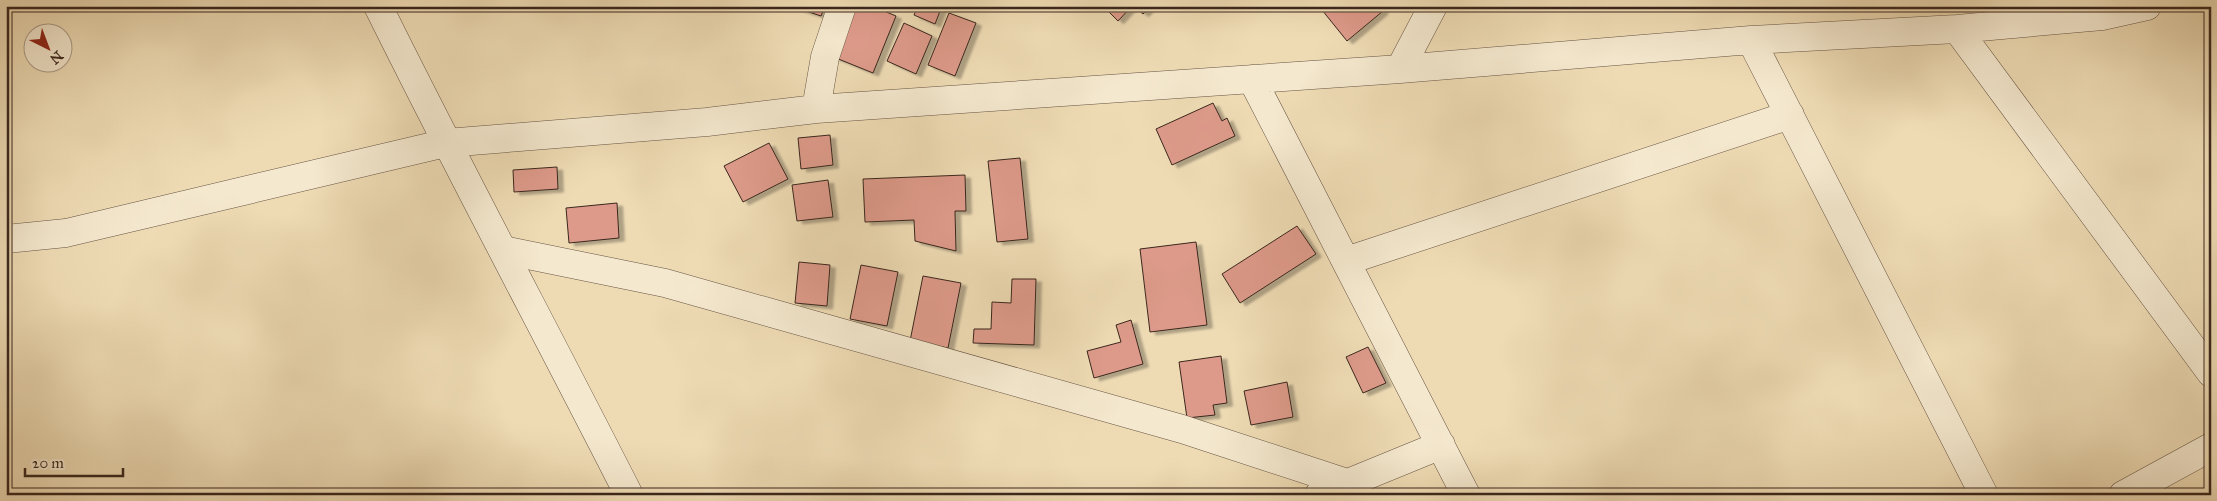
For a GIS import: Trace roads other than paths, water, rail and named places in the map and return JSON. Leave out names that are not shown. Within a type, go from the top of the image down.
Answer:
[{"type":"street","points":[[378,6],[446,143],[630,495]]},
{"type":"street","points":[[816,109],[825,57],[842,6]]},
{"type":"street","points":[[1400,69],[1433,6]]},
{"type":"street","points":[[6,239],[66,233],[446,143],[707,122],[816,109],[1400,69],[1752,40],[1957,29],[2146,6]]},
{"type":"street","points":[[1957,29],[2211,373]]},
{"type":"street","points":[[1752,40],[1984,495]]},
{"type":"street","points":[[1252,79],[1466,495]]},
{"type":"street","points":[[1346,261],[1790,115]]},
{"type":"street","points":[[503,250],[665,283],[1182,429],[1347,483]]},
{"type":"street","points":[[1320,495],[1441,445]]},
{"type":"street","points":[[2123,495],[2211,447]]}]
